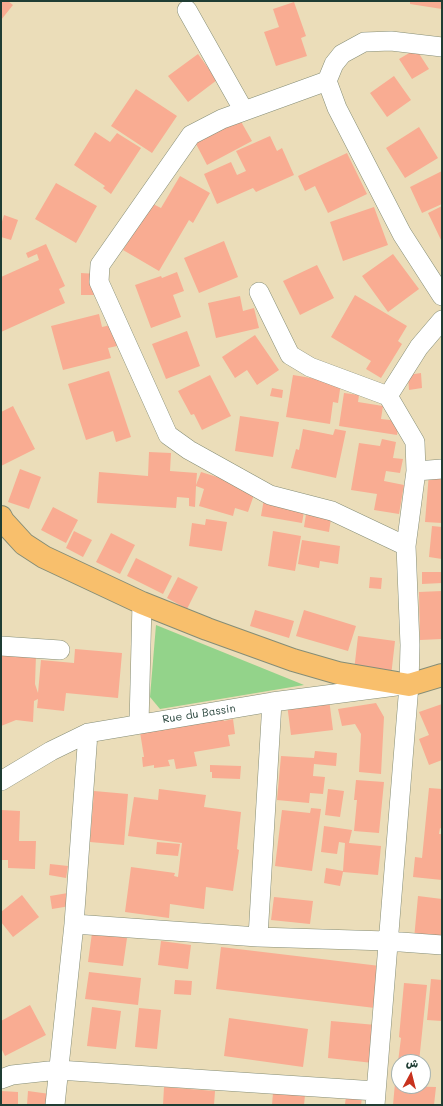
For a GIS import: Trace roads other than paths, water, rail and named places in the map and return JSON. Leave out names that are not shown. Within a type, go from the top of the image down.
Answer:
[{"type":"main road","points":[[1,517],[24,544],[44,557],[142,603],[207,629],[293,660],[338,673],[409,684],[442,675]]},
{"type":"street","points":[[187,10],[244,111]]},
{"type":"street","points":[[442,47],[390,41],[364,42],[342,54],[334,64],[327,81],[336,108],[402,234],[442,296]]},
{"type":"street","points":[[327,81],[222,119],[191,135],[100,265],[99,282],[168,435],[189,450],[270,495],[332,511],[406,546]]},
{"type":"street","points":[[1,1079],[12,1075],[58,1070],[375,1098],[409,684],[410,645],[406,546],[416,471],[415,442],[388,396],[310,367],[290,356],[259,292]]},
{"type":"street","points":[[388,396],[419,347],[442,320]]},
{"type":"street","points":[[416,471],[442,469]]},
{"type":"street","points":[[138,724],[142,603]]},
{"type":"street","points":[[1,646],[60,650]]},
{"type":"street","name":"Rue du Bassin","points":[[1,780],[51,751],[88,733],[272,702],[409,684]]},
{"type":"street","points":[[258,937],[272,702]]},
{"type":"street","points":[[55,1105],[74,924],[88,733]]},
{"type":"street","points":[[74,924],[258,937],[387,941],[442,945]]}]
